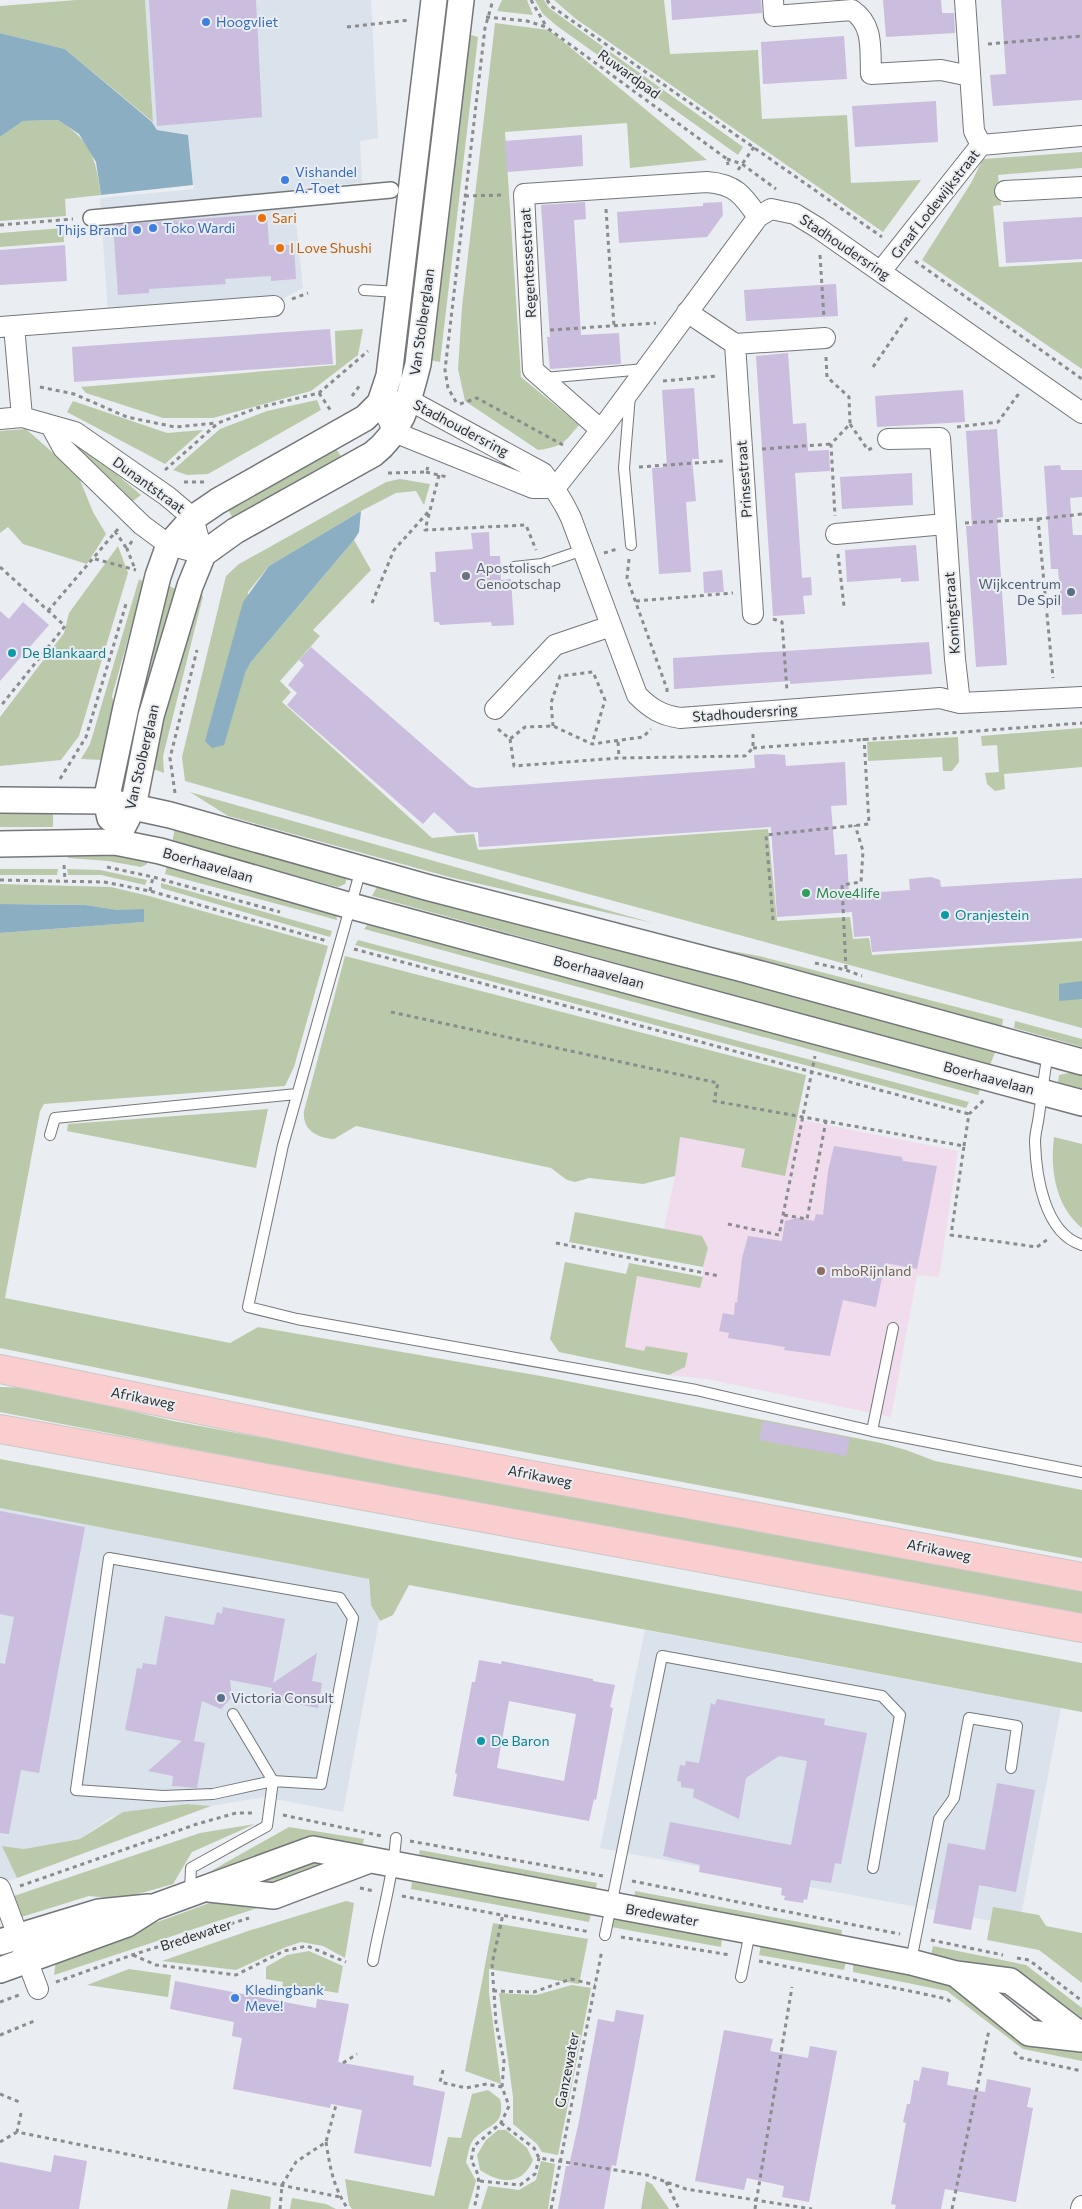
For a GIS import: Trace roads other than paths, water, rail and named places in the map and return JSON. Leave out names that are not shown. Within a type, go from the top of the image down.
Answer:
[{"type":"main road","name":"Afrikaweg","points":[[0,1370],[402,1451],[1082,1577]]},
{"type":"main road","points":[[0,1429],[1082,1628]]},
{"type":"street","name":"Van Stolberglaan","points":[[115,842],[106,801],[130,688],[158,576],[169,545],[193,518],[365,418],[380,403],[389,376],[434,0]]},
{"type":"street","name":"Van Stolberglaan","points":[[115,842],[133,807],[151,716],[190,586],[203,554],[234,531],[373,454],[386,444],[394,432],[409,400],[418,364],[461,0]]},
{"type":"street","points":[[773,0],[774,16],[852,10],[868,28],[871,74],[941,70],[970,76]]},
{"type":"street","points":[[965,0],[974,131],[981,144]]},
{"type":"street","name":"Graaf Lodewijkstraat","points":[[881,272],[981,144],[1082,136]]},
{"type":"street","name":"Regentessestraat","points":[[602,430],[533,370],[524,194],[707,182],[727,185],[745,198],[758,217]]},
{"type":"street","points":[[1005,192],[1082,187]]},
{"type":"street","points":[[91,218],[391,190]]},
{"type":"street","name":"Stadhoudersring","points":[[758,217],[771,209],[794,214],[818,228],[921,298],[1030,378],[1082,413]]},
{"type":"street","points":[[555,488],[602,430],[758,217]]},
{"type":"street","points":[[22,417],[19,382],[7,327],[274,306]]},
{"type":"street","points":[[684,317],[735,344],[825,338]]},
{"type":"street","name":"Prinsestraat","points":[[735,344],[753,614]]},
{"type":"street","name":"Stadhoudersring","points":[[380,403],[409,400],[453,413],[543,473],[562,499],[612,626],[637,696],[650,708],[664,716],[680,718],[940,698],[960,703],[1082,696]]},
{"type":"street","points":[[380,403],[394,432]]},
{"type":"street","name":"Dunantstraat","points":[[0,419],[22,417],[75,432],[159,491],[193,518],[203,554]]},
{"type":"street","name":"Dunantstraat","points":[[51,426],[63,448],[136,519],[169,545],[203,554]]},
{"type":"street","name":"Stadhoudersring","points":[[394,432],[533,488],[555,488]]},
{"type":"street","name":"Koningstraat","points":[[888,439],[940,438],[960,703]]},
{"type":"street","points":[[836,534],[945,524]]},
{"type":"street","points":[[494,717],[555,645],[612,626]]},
{"type":"street","points":[[0,800],[106,801],[133,807],[739,968],[1082,1062]]},
{"type":"street","name":"Boerhaavelaan","points":[[0,844],[115,842],[160,851],[351,906],[1082,1103]]},
{"type":"street","name":"Bredewater","points":[[0,1970],[127,1924],[154,1907],[196,1891],[274,1896],[367,1861],[394,1864],[911,1962],[956,1974],[1029,2033],[1082,2038]]},
{"type":"street","points":[[0,1888],[9,1939],[27,1961],[38,1989]]},
{"type":"street","name":"Bredewater","points":[[9,1939],[99,1912],[154,1907]]},
{"type":"lane","points":[[364,290],[400,292]]},
{"type":"lane","points":[[542,379],[637,381],[624,468],[631,545]]},
{"type":"lane","points":[[514,567],[542,564],[584,554]]},
{"type":"lane","points":[[361,869],[283,1145],[248,1307],[298,1319],[696,1390],[872,1431],[1082,1472]]},
{"type":"lane","points":[[1048,1053],[1035,1139],[1038,1170],[1042,1192],[1051,1216],[1060,1230],[1082,1245]]},
{"type":"lane","points":[[50,1135],[55,1118],[297,1094]]},
{"type":"lane","points":[[872,1431],[893,1328]]},
{"type":"lane","points":[[109,1558],[340,1598],[353,1618],[321,1784],[273,1781],[213,1794],[163,1796],[76,1790],[109,1558]]},
{"type":"lane","points":[[605,1935],[662,1656],[882,1696],[900,1715],[873,1868]]},
{"type":"lane","points":[[196,1891],[190,1868],[267,1826],[273,1781],[233,1714]]},
{"type":"lane","points":[[911,1962],[940,1819],[954,1798],[969,1718],[1017,1726],[1012,1768]]},
{"type":"lane","points":[[373,1962],[386,1893],[394,1864],[396,1838]]},
{"type":"lane","points":[[741,1978],[750,1931]]},
{"type":"water","points":[[0,33],[65,49],[152,122],[157,130],[188,135],[193,185],[101,195],[96,162],[79,134],[58,120],[23,121],[0,137]]},
{"type":"water","points":[[361,511],[359,532],[354,540],[251,662],[245,673],[224,745],[212,748],[205,741],[243,602],[269,566]]},
{"type":"water","points":[[0,904],[86,905],[118,910],[144,909],[144,922],[0,933]]},
{"type":"water","points":[[1082,981],[1082,999],[1059,1001],[1059,984]]},
{"type":"place","name":"Hoogvliet","points":[[206,22]]},
{"type":"place","name":"Vishandel A. Toet","points":[[285,180]]},
{"type":"place","name":"Sari","points":[[262,218]]},
{"type":"place","name":"Toko Wardi","points":[[153,228]]},
{"type":"place","name":"Thijs Brand","points":[[137,230]]},
{"type":"place","name":"I Love Shushi","points":[[280,248]]},
{"type":"place","name":"Apostolisch Genootschap","points":[[466,576]]},
{"type":"place","name":"Wijkcentrum De Spil","points":[[1071,592]]},
{"type":"place","name":"De Blankaard","points":[[12,653]]},
{"type":"place","name":"Move4life","points":[[806,893]]},
{"type":"place","name":"Oranjestein","points":[[945,915]]},
{"type":"place","name":"mboRijnland","points":[[821,1271]]},
{"type":"place","name":"Victoria Consult","points":[[221,1698]]},
{"type":"place","name":"De Baron","points":[[481,1741]]},
{"type":"place","name":"Kledingbank Meve!","points":[[235,1998]]}]
